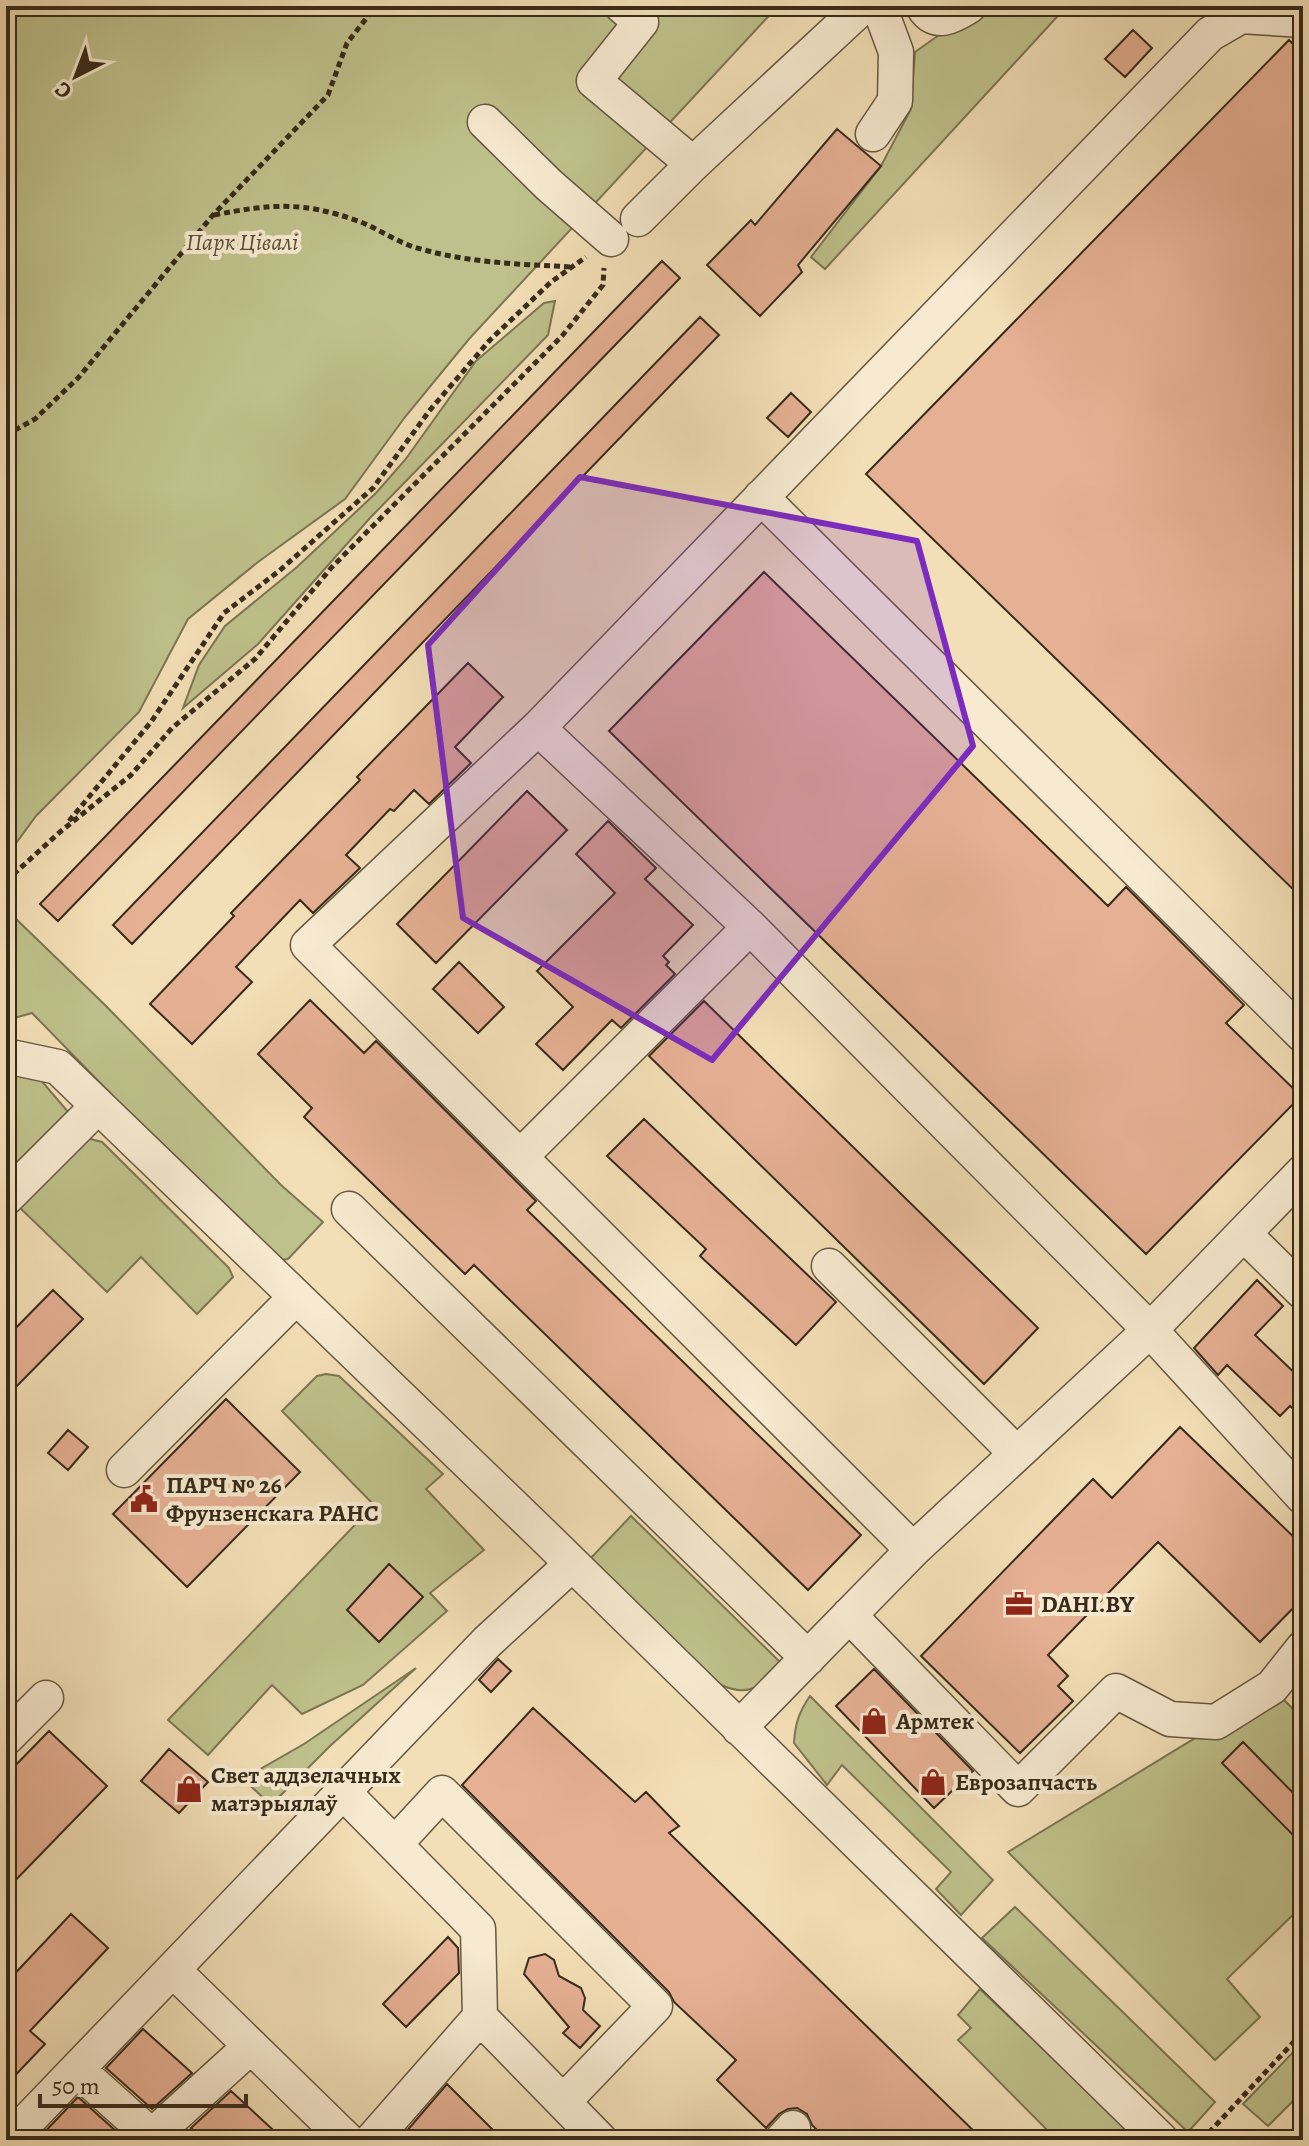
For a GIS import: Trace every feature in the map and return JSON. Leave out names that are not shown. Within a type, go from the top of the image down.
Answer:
[{"type":"lane","points":[[622,6],[641,22],[594,81],[693,164]]},
{"type":"lane","points":[[638,219],[863,6]]},
{"type":"lane","points":[[873,134],[895,101],[896,52],[879,6]]},
{"type":"lane","points":[[923,6],[927,13],[937,19],[951,17],[969,6]]},
{"type":"lane","points":[[913,1550],[308,945],[538,728],[1210,34],[1241,16],[1303,20]]},
{"type":"lane","points":[[485,122],[549,185],[608,250]]},
{"type":"lane","points":[[761,497],[1303,1035]]},
{"type":"lane","points":[[538,728],[750,927],[1150,1330],[1303,1497]]},
{"type":"lane","points":[[520,1157],[750,927]]},
{"type":"lane","points":[[6,1056],[58,1067],[1161,2140]]},
{"type":"lane","points":[[6,1198],[98,1106]]},
{"type":"lane","points":[[739,1728],[913,1550],[1150,1330],[1303,1172]]},
{"type":"lane","points":[[349,1209],[808,1658]]},
{"type":"lane","points":[[1244,1234],[1303,1292]]},
{"type":"lane","points":[[829,1266],[1016,1453]]},
{"type":"lane","points":[[124,1470],[295,1298]]},
{"type":"lane","points":[[9,2140],[504,1625],[572,1564]]},
{"type":"lane","points":[[849,1615],[1018,1789],[1116,1691],[1170,1719],[1216,1722],[1272,1687],[1303,1648]]},
{"type":"lane","points":[[6,1738],[46,1698]]},
{"type":"lane","points":[[344,1793],[478,1929],[480,2017],[372,2140]]},
{"type":"lane","points":[[395,1844],[442,1793],[655,2006],[563,2102]]},
{"type":"lane","points":[[174,1971],[347,2140]]},
{"type":"lane","points":[[480,2017],[600,2140]]},
{"type":"lane","points":[[78,2070],[154,2138],[251,2046]]},
{"type":"path","points":[[6,435],[35,419],[78,378],[213,215],[328,95],[347,43],[376,6]]},
{"type":"path","points":[[213,215],[265,205],[304,206],[359,221],[412,246],[480,262],[572,267]]},
{"type":"path","points":[[60,832],[151,722],[224,613],[279,571],[373,488],[430,410],[490,340],[551,282],[572,267],[608,250]]},
{"type":"path","points":[[6,881],[60,832],[131,775],[172,728],[255,659],[332,567],[562,336],[603,285],[608,250]]},
{"type":"path","points":[[1202,2140],[1303,2032]]},
{"type":"highlighted area","points":[[580,477],[917,541],[973,746],[712,1060],[463,918],[428,645]]},
{"type":"green space","name":"Парк Цівалі","points":[[6,6],[778,6],[469,339],[405,417],[345,499],[258,562],[188,619],[139,712],[36,816],[6,857]]},
{"type":"green space","points":[[980,6],[1067,6],[825,269],[811,257],[881,166],[911,109],[915,52]]},
{"type":"green space","points":[[555,301],[548,335],[370,518],[258,644],[183,708],[199,665],[225,626],[297,567],[376,493],[405,460],[476,361],[544,303]]},
{"type":"green space","points":[[6,916],[14,917],[281,1185],[323,1222],[288,1259],[274,1261],[32,1013],[11,1019],[6,994]]},
{"type":"green space","points":[[6,1065],[40,1079],[69,1113],[6,1183]]},
{"type":"green space","points":[[82,1137],[102,1142],[229,1268],[233,1277],[197,1314],[141,1257],[107,1292],[16,1204]]},
{"type":"green space","points":[[317,1376],[339,1376],[443,1474],[426,1489],[484,1550],[430,1593],[447,1611],[363,1685],[302,1714],[272,1685],[208,1755],[168,1720],[374,1505],[282,1411]]},
{"type":"green space","points":[[631,1516],[784,1666],[761,1684],[747,1690],[719,1684],[589,1560]]},
{"type":"green space","points":[[416,1668],[271,1805],[243,1779],[304,1744]]},
{"type":"green space","points":[[1274,1690],[1303,1719],[1303,1905],[1227,1979],[1260,2017],[1215,2060],[1008,1852]]},
{"type":"green space","points":[[810,1696],[993,1880],[961,1915],[936,1889],[951,1872],[842,1765],[827,1785],[794,1743],[798,1718]]},
{"type":"green space","points":[[1015,1907],[1215,2102],[1188,2132],[982,1938]]},
{"type":"green space","points":[[980,1989],[1139,2140],[1057,2140],[958,2040],[971,2028],[958,2015]]},
{"type":"green space","points":[[1303,2042],[1303,2091],[1268,2126],[1243,2104]]},
{"type":"building","points":[[1133,30],[1152,48],[1125,77],[1105,59]]},
{"type":"building","points":[[1289,40],[1303,54],[1303,899],[866,474]]},
{"type":"building","points":[[837,129],[881,166],[798,265],[802,272],[760,316],[707,265],[751,220],[755,225]]},
{"type":"building","points":[[662,261],[680,278],[58,921],[40,904]]},
{"type":"building","points":[[700,317],[719,335],[132,944],[113,925]]},
{"type":"building","points":[[791,393],[811,412],[788,437],[767,418]]},
{"type":"building","points":[[764,572],[1108,906],[1126,887],[1244,1005],[1226,1023],[1301,1096],[1146,1254],[609,731]]},
{"type":"building","points":[[468,663],[503,697],[455,747],[471,763],[429,804],[414,790],[394,811],[390,809],[346,855],[360,868],[313,913],[300,900],[236,967],[252,982],[192,1044],[150,1004],[234,916],[231,913],[360,780],[357,777]]},
{"type":"building","points":[[527,791],[567,830],[436,963],[397,924]]},
{"type":"building","points":[[608,821],[656,868],[645,879],[693,925],[663,956],[669,962],[666,965],[675,974],[621,1028],[612,1020],[563,1070],[536,1044],[573,1007],[537,971],[615,893],[576,854]]},
{"type":"building","points":[[459,962],[504,1007],[478,1033],[433,989]]},
{"type":"building","points":[[310,1000],[364,1053],[376,1041],[536,1201],[527,1210],[861,1535],[808,1590],[474,1265],[465,1274],[304,1117],[312,1108],[258,1054]]},
{"type":"building","points":[[704,1001],[1038,1328],[984,1384],[649,1056]]},
{"type":"building","points":[[644,1119],[836,1302],[796,1345],[700,1256],[706,1249],[607,1156]]},
{"type":"building","points":[[1257,1280],[1283,1306],[1255,1335],[1303,1381],[1303,1418],[1290,1406],[1280,1416],[1227,1365],[1218,1375],[1194,1348]]},
{"type":"building","points":[[53,1290],[83,1319],[6,1397],[6,1338]]},
{"type":"building","points":[[226,1399],[300,1472],[187,1587],[113,1514]]},
{"type":"building","points":[[1180,1427],[1303,1546],[1303,1598],[1260,1642],[1158,1542],[1048,1655],[1068,1676],[1058,1686],[1073,1701],[1020,1753],[921,1656],[1093,1479],[1112,1498]]},
{"type":"building","points":[[68,1430],[88,1447],[68,1470],[48,1453]]},
{"type":"building","points":[[389,1564],[423,1597],[379,1642],[347,1610]]},
{"type":"building","points":[[498,1659],[511,1671],[491,1692],[479,1680]]},
{"type":"building","points":[[874,1669],[973,1771],[934,1808],[836,1706]]},
{"type":"building","points":[[533,1708],[635,1802],[646,1792],[679,1826],[669,1833],[983,2140],[827,2140],[812,2125],[807,2114],[797,2108],[779,2114],[766,2128],[717,2080],[736,2060],[674,2002],[669,1992],[462,1785]]},
{"type":"building","points":[[49,1731],[107,1786],[6,1890],[6,1775]]},
{"type":"building","points":[[1243,1742],[1303,1803],[1303,1845],[1222,1763]]},
{"type":"building","points":[[169,1749],[208,1782],[179,1813],[141,1781]]},
{"type":"building","points":[[71,1914],[108,1948],[30,2031],[45,2044],[6,2085],[6,1983]]},
{"type":"building","points":[[448,1937],[458,1948],[459,1973],[406,2027],[383,2004]]},
{"type":"building","points":[[545,1954],[554,1960],[559,1976],[581,1988],[585,1998],[583,2010],[600,2026],[580,2048],[563,2033],[569,2027],[524,1974],[529,1958]]},
{"type":"building","points":[[143,2029],[192,2073],[152,2109],[106,2068]]},
{"type":"building","points":[[447,2084],[503,2140],[399,2140]]},
{"type":"building","points":[[231,2091],[284,2140],[204,2140],[191,2128]]},
{"type":"building","points":[[78,2097],[126,2140],[37,2140]]},
{"type":"place","name":"ПАРЧ № 26 Фрунзенскага РАНС","points":[[144,1499]]},
{"type":"place","name":"DAHI.BY","points":[[1019,1604]]},
{"type":"place","name":"Армтек","points":[[874,1721]]},
{"type":"place","name":"Еврозапчасть","points":[[933,1782]]},
{"type":"place","name":"Свет аддзелачных матэрыялаў","points":[[189,1789]]}]
